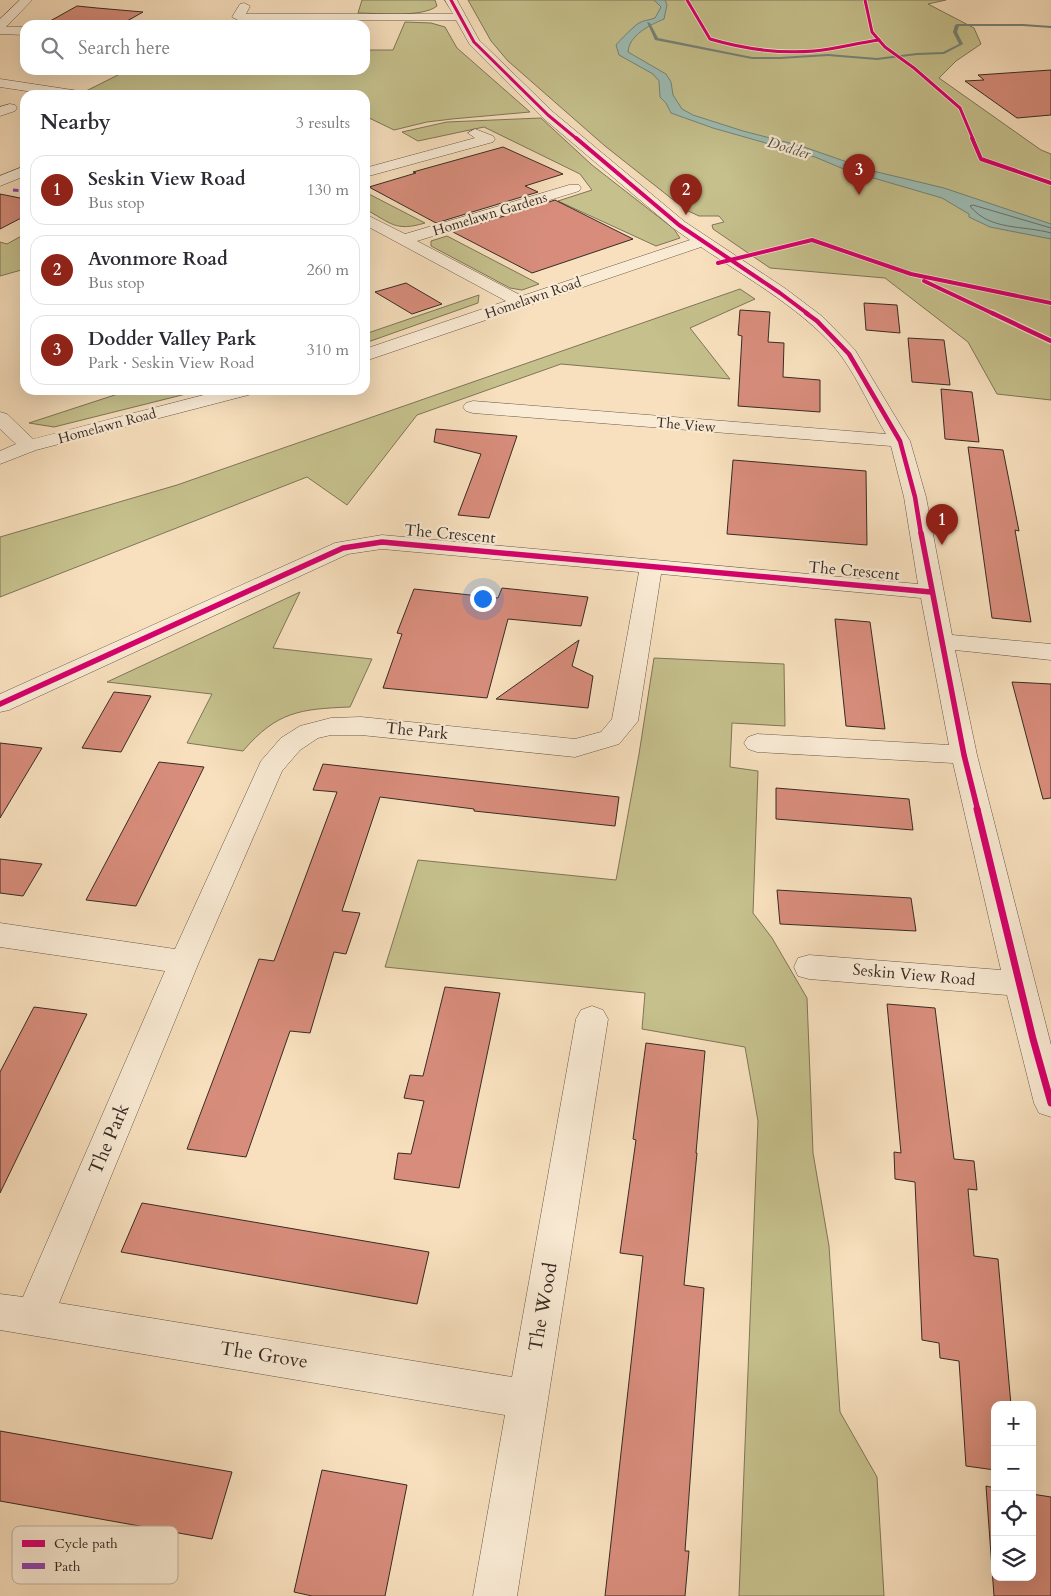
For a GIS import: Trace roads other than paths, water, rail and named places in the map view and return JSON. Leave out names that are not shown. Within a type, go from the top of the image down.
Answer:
[{"type":"street","points":[[0,28],[26,0]]},
{"type":"street","points":[[451,0],[458,17],[474,42],[548,115],[679,224],[817,321],[849,354],[900,441],[915,497],[931,592],[964,755],[1019,984],[1051,1100]]},
{"type":"street","points":[[244,6],[238,16],[458,17]]},
{"type":"street","points":[[0,28],[20,30]]},
{"type":"street","points":[[0,84],[43,90]]},
{"type":"street","points":[[370,172],[488,139],[475,133]]},
{"type":"street","points":[[0,182],[20,172]]},
{"type":"street","name":"Homelawn Gardens","points":[[406,240],[574,188]]},
{"type":"street","name":"Homelawn Gardens","points":[[370,222],[520,302]]},
{"type":"street","name":"Homelawn Road","points":[[370,352],[702,241]]},
{"type":"street","name":"Homelawn Road","points":[[0,458],[29,446],[226,395]]},
{"type":"street","name":"The View","points":[[473,406],[900,441]]},
{"type":"street","points":[[0,418],[29,446]]},
{"type":"street","name":"The Crescent","points":[[0,704],[241,597],[343,548],[382,542],[931,592]]},
{"type":"street","name":"The Park","points":[[17,1314],[200,929],[270,767],[286,746],[308,730],[334,726],[361,726],[574,748],[610,738],[625,721],[651,566]]},
{"type":"street","points":[[941,642],[1051,652]]},
{"type":"street","points":[[758,743],[964,755]]},
{"type":"street","points":[[0,935],[184,962]]},
{"type":"street","name":"Seskin View Road","points":[[810,967],[1019,984]]},
{"type":"street","name":"The Wood","points":[[495,1596],[592,1018]]},
{"type":"street","name":"The Grove","points":[[17,1314],[527,1399]]},
{"type":"water","name":"Dodder","points":[[654,0],[665,0],[667,5],[664,19],[641,31],[632,41],[628,52],[666,74],[671,82],[673,95],[682,109],[693,115],[743,131],[801,146],[873,171],[944,188],[1051,224],[1051,239],[990,227],[969,217],[969,214],[942,198],[846,170],[815,157],[713,128],[671,113],[666,103],[660,97],[659,81],[653,74],[619,55],[616,45],[637,24],[655,18],[661,7]]},
{"type":"waterway","points":[[648,23],[656,39],[752,58],[828,55],[877,59],[944,53],[961,44],[955,32],[957,25],[1051,27]]},
{"type":"place","name":"Dodder Valley Park","points":[[859,195]]},
{"type":"place","name":"Avonmore Road","points":[[686,215]]},
{"type":"place","name":"Seskin View Road","points":[[942,545]]}]
